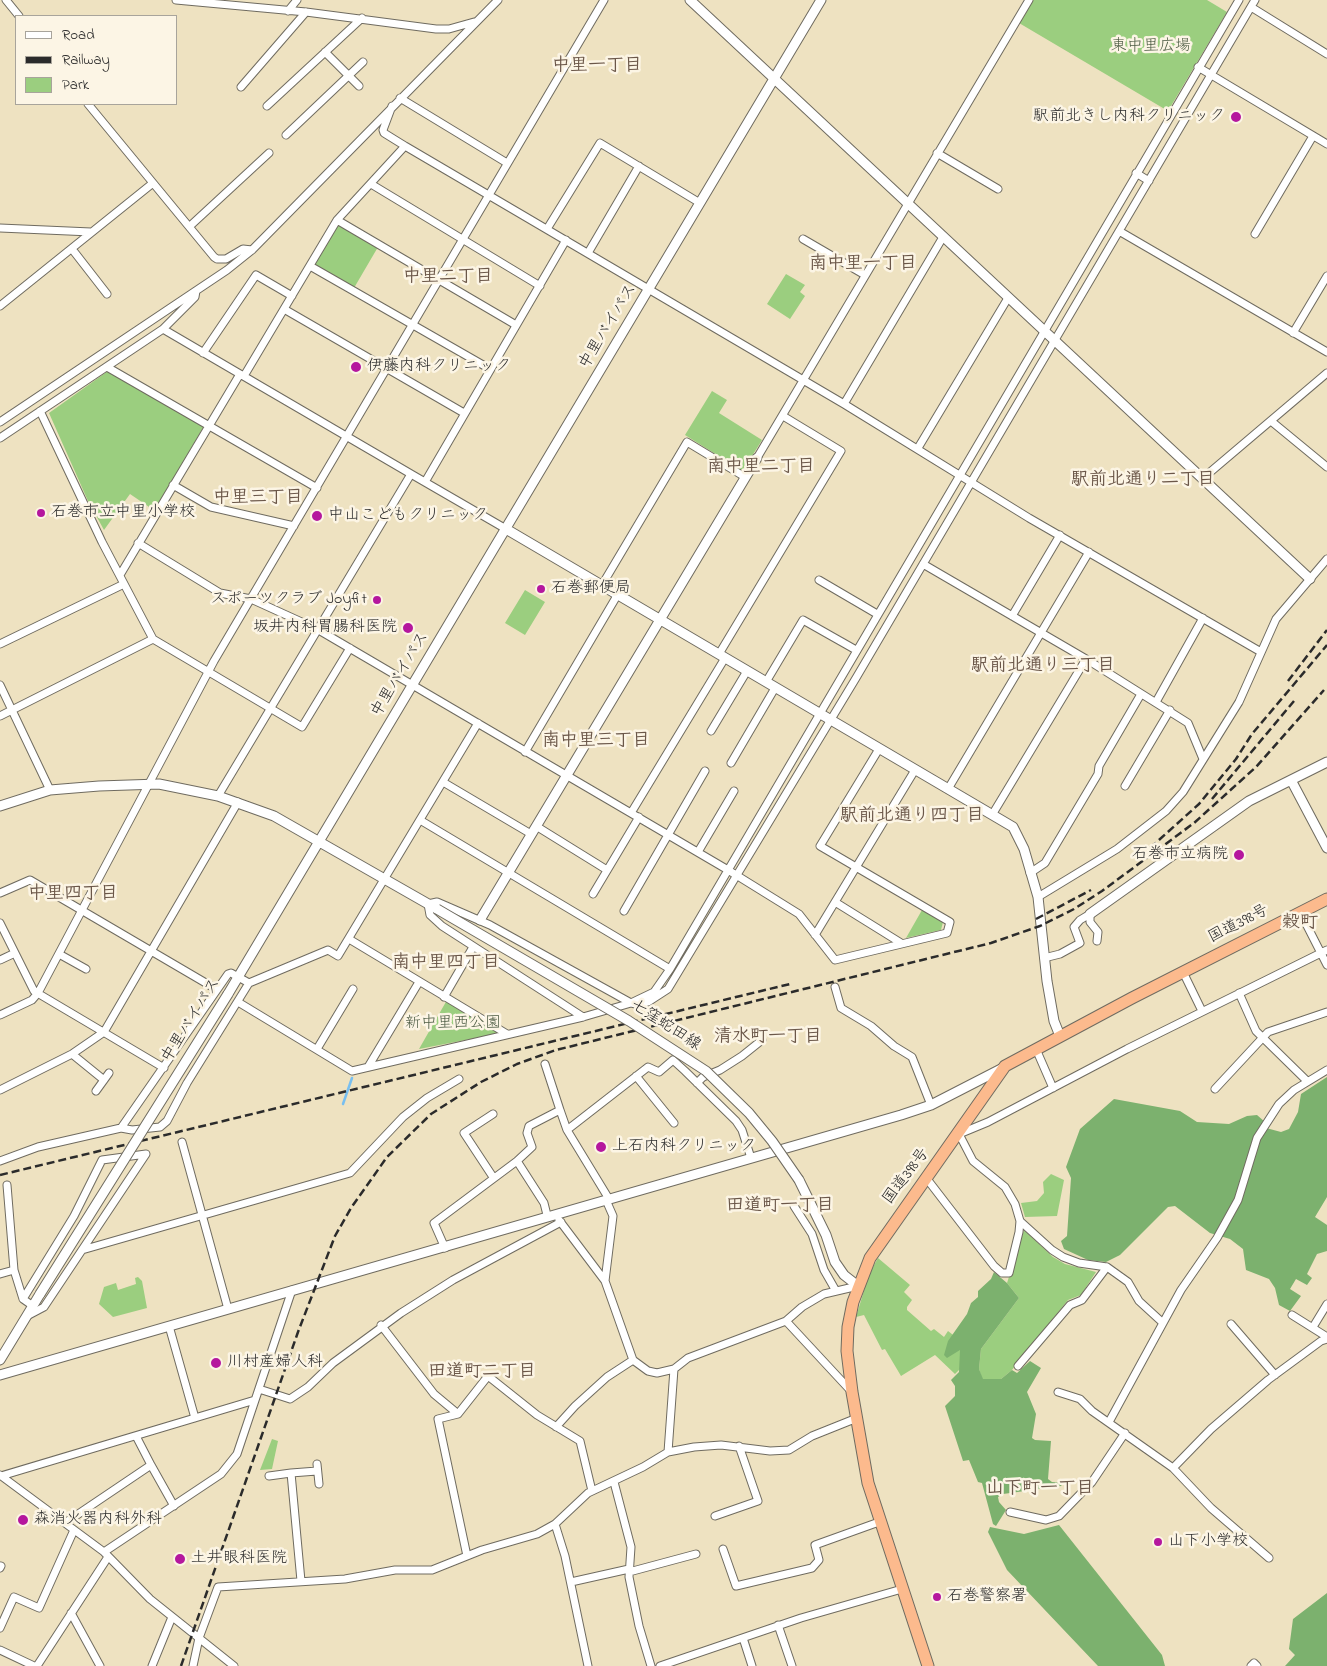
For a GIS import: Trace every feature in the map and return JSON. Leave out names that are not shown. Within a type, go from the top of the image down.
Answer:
[{"type":"highway","name":"国道398号","points":[[928,1666],[879,1522],[868,1482],[852,1392],[847,1351],[848,1327],[858,1286],[880,1241],[927,1179],[1005,1066],[1327,899]]},
{"type":"street","points":[[6,0],[17,15]]},
{"type":"street","points":[[176,0],[306,12],[449,29],[477,21]]},
{"type":"street","points":[[288,11],[297,0]]},
{"type":"street","points":[[0,422],[252,250],[498,0]]},
{"type":"street","points":[[0,1015],[32,1000],[38,994],[208,672],[604,0]]},
{"type":"street","points":[[690,0],[1310,579]]},
{"type":"street","name":"中里バイパス","points":[[0,1360],[228,994],[821,0]]},
{"type":"street","points":[[480,920],[783,416],[802,379],[1029,0]]},
{"type":"street","points":[[238,1002],[352,1070],[582,1017],[631,1003],[654,992],[670,969],[1043,330],[1239,0]]},
{"type":"street","points":[[582,1017],[442,926],[430,915],[428,904],[437,902],[480,920],[631,1003],[638,1005],[648,1002],[668,990],[972,482],[1255,0]]},
{"type":"street","points":[[1251,7],[1327,54]]},
{"type":"street","points":[[241,87],[306,12]]},
{"type":"street","points":[[267,106],[362,18]]},
{"type":"street","points":[[325,52],[358,86]]},
{"type":"street","points":[[286,136],[363,62]]},
{"type":"street","points":[[1198,67],[1327,144]]},
{"type":"street","points":[[400,98],[507,162]]},
{"type":"street","points":[[89,105],[216,259],[226,259],[243,249],[252,250]]},
{"type":"street","points":[[392,106],[383,130],[384,133],[802,379],[1089,552],[1261,652]]},
{"type":"street","points":[[1255,234],[1313,136]]},
{"type":"street","points":[[547,229],[600,143],[700,203]]},
{"type":"street","points":[[120,575],[208,426],[284,309],[337,220],[405,146]]},
{"type":"street","points":[[190,226],[269,153]]},
{"type":"street","points":[[936,153],[998,189]]},
{"type":"street","points":[[588,253],[639,166]]},
{"type":"street","points":[[1136,173],[1149,181]]},
{"type":"street","points":[[0,306],[153,183]]},
{"type":"street","points":[[371,184],[540,286]]},
{"type":"street","points":[[337,220],[516,326]]},
{"type":"street","points":[[0,228],[91,232]]},
{"type":"street","points":[[1119,231],[1327,352]]},
{"type":"street","points":[[844,404],[943,237]]},
{"type":"street","points":[[803,239],[865,275]]},
{"type":"street","points":[[425,482],[566,240]]},
{"type":"street","points":[[72,249],[108,294]]},
{"type":"street","points":[[310,266],[490,369]]},
{"type":"street","points":[[204,353],[256,276],[292,296]]},
{"type":"street","points":[[1293,333],[1327,276]]},
{"type":"street","points":[[0,438],[163,329],[195,297],[196,290]]},
{"type":"street","points":[[918,448],[1008,298]]},
{"type":"street","points":[[284,309],[464,413]]},
{"type":"street","points":[[163,329],[618,594],[1016,830],[1038,897],[1044,958],[1054,1021],[1060,1036]]},
{"type":"street","points":[[107,367],[317,488]]},
{"type":"street","points":[[1202,479],[1327,373]]},
{"type":"street","points":[[40,411],[102,542],[153,639],[302,728],[350,648]]},
{"type":"street","points":[[631,813],[841,451],[783,416]]},
{"type":"street","points":[[1271,421],[1327,467]]},
{"type":"street","points":[[602,585],[687,442],[745,478]]},
{"type":"street","points":[[218,796],[411,474]]},
{"type":"street","points":[[173,485],[212,507],[294,526]]},
{"type":"street","points":[[1012,616],[1060,534]]},
{"type":"street","points":[[138,543],[220,593],[251,598],[317,629],[738,875],[799,914],[835,960],[947,933],[950,922],[820,846],[879,748]]},
{"type":"street","points":[[948,789],[1089,552]]},
{"type":"street","points":[[1038,897],[1117,849],[1166,810],[1183,792],[1239,702],[1276,619],[1327,558]]},
{"type":"street","points":[[923,564],[1170,710],[1190,725],[1203,759]]},
{"type":"street","points":[[819,580],[877,614]]},
{"type":"street","points":[[0,644],[124,584]]},
{"type":"street","points":[[525,752],[618,594]]},
{"type":"street","points":[[1156,702],[1203,618]]},
{"type":"street","points":[[766,682],[803,620],[856,650]]},
{"type":"street","points":[[0,716],[153,639]]},
{"type":"street","points":[[992,815],[1086,659]]},
{"type":"street","points":[[711,731],[747,671]]},
{"type":"street","points":[[0,685],[50,790]]},
{"type":"street","points":[[732,763],[775,688]]},
{"type":"street","points":[[1030,873],[1045,863],[1098,774],[1099,766],[1141,694]]},
{"type":"street","points":[[1125,786],[1170,710]]},
{"type":"street","points":[[0,1161],[38,1147],[120,1128],[132,1130],[160,1127],[167,1121],[249,984],[328,950],[338,956],[478,723]]},
{"type":"street","points":[[1044,958],[1060,954],[1080,943],[1074,933],[1074,927],[1080,920],[1243,805],[1327,762]]},
{"type":"street","points":[[815,935],[915,770]]},
{"type":"street","points":[[624,912],[705,771]]},
{"type":"street","points":[[1291,780],[1327,848]]},
{"type":"street","points":[[443,782],[607,870]]},
{"type":"street","name":"七窪蛇田線","points":[[0,806],[50,790],[159,784],[218,796],[274,816],[629,1021],[706,1071],[749,1113],[772,1141],[799,1180],[823,1227],[835,1262],[844,1275],[858,1286]]},
{"type":"street","points":[[698,852],[734,791]]},
{"type":"street","points":[[0,1090],[72,1054],[104,1032],[238,802]]},
{"type":"street","points":[[593,894],[639,817]]},
{"type":"street","points":[[420,820],[670,969]]},
{"type":"street","points":[[0,893],[30,880],[216,989]]},
{"type":"street","points":[[835,902],[902,943]]},
{"type":"street","points":[[1300,912],[1324,952],[1327,965]]},
{"type":"street","points":[[1090,914],[1090,922],[1098,932],[1098,941]]},
{"type":"street","points":[[0,923],[30,986],[38,994],[164,1068]]},
{"type":"street","points":[[349,939],[507,1034]]},
{"type":"street","points":[[444,996],[473,947]]},
{"type":"street","points":[[927,1179],[994,1266],[1002,1273],[1008,1273],[1020,1221],[1010,1192],[973,1161],[959,1134],[988,1122],[1202,1011],[1324,952]]},
{"type":"street","points":[[0,960],[15,953]]},
{"type":"street","points":[[59,954],[86,969]]},
{"type":"street","points":[[1183,972],[1202,1011]]},
{"type":"street","points":[[120,1128],[164,1068],[228,974],[238,977],[249,984]]},
{"type":"street","points":[[368,1067],[419,982]]},
{"type":"street","points":[[835,987],[840,1008],[871,1026],[894,1046],[912,1057],[931,1105]]},
{"type":"street","points":[[317,1049],[353,989]]},
{"type":"street","points":[[1239,993],[1256,1031],[1307,1081]]},
{"type":"street","points":[[1216,1089],[1268,1032],[1327,1012]]},
{"type":"street","points":[[698,1083],[703,1077],[720,1070],[762,1040]]},
{"type":"street","points":[[1036,1049],[1053,1088]]},
{"type":"street","points":[[72,1054],[104,1080]]},
{"type":"street","points":[[567,1130],[648,1067],[659,1072],[673,1060],[736,1120],[742,1130],[751,1158]]},
{"type":"street","points":[[545,1064],[567,1130],[608,1199],[613,1216],[605,1281]]},
{"type":"street","points":[[0,1375],[292,1290],[445,1248],[551,1214],[931,1105],[1005,1066]]},
{"type":"street","points":[[1109,1422],[1189,1278],[1217,1238],[1238,1200],[1257,1138],[1279,1104],[1307,1081],[1327,1070]]},
{"type":"street","points":[[96,1091],[110,1074]]},
{"type":"street","points":[[636,1076],[674,1123]]},
{"type":"street","points":[[82,1250],[350,1173],[402,1117],[427,1098],[459,1079]]},
{"type":"street","points":[[974,1084],[983,1091],[981,1102]]},
{"type":"street","points":[[445,1248],[434,1223],[517,1161],[532,1147],[527,1133],[529,1126],[560,1110]]},
{"type":"street","points":[[492,1178],[464,1133],[493,1114]]},
{"type":"street","points":[[182,1142],[228,1309]]},
{"type":"street","points":[[23,1299],[74,1216],[102,1160],[146,1154],[44,1307],[26,1317]]},
{"type":"street","points":[[517,1161],[551,1214],[561,1222],[605,1281],[633,1360],[648,1371],[657,1373],[674,1369],[688,1358],[786,1321],[802,1307],[824,1294],[858,1286]]},
{"type":"street","points":[[7,1185],[14,1270],[23,1299],[33,1306]]},
{"type":"street","points":[[794,1206],[812,1234],[824,1270],[836,1290]]},
{"type":"street","points":[[1020,1221],[1052,1250],[1063,1257],[1079,1263],[1107,1267],[1128,1282],[1139,1301],[1163,1324]]},
{"type":"street","points":[[259,1388],[290,1399],[381,1326],[453,1280],[561,1222]]},
{"type":"street","points":[[1018,1366],[1070,1305],[1082,1300],[1107,1267]]},
{"type":"street","points":[[0,1274],[14,1270]]},
{"type":"street","points":[[0,1650],[35,1666],[71,1613],[106,1555],[221,1474],[230,1464],[237,1454],[292,1290]]},
{"type":"street","points":[[1313,1327],[1327,1304]]},
{"type":"street","points":[[1173,1468],[1211,1429],[1275,1375],[1327,1338],[1313,1327],[1292,1315]]},
{"type":"street","points":[[786,1321],[852,1392]]},
{"type":"street","points":[[1231,1324],[1275,1375]]},
{"type":"street","points":[[169,1326],[195,1418]]},
{"type":"street","points":[[381,1326],[434,1394],[458,1414]]},
{"type":"street","points":[[556,1427],[607,1376],[633,1360]]},
{"type":"street","points":[[668,1452],[674,1369]]},
{"type":"street","points":[[467,1556],[438,1419],[458,1414],[488,1376],[556,1427],[580,1441],[592,1491]]},
{"type":"street","points":[[1058,1392],[1080,1399],[1092,1411],[1125,1432],[1173,1468],[1211,1508],[1269,1558]]},
{"type":"street","points":[[0,1476],[255,1400]]},
{"type":"street","points":[[194,1666],[199,1638],[218,1587],[345,1579],[395,1570],[432,1570],[467,1556],[537,1534],[555,1524],[592,1491],[614,1482],[668,1452],[694,1447],[738,1446],[789,1450],[812,1436],[857,1418]]},
{"type":"street","points":[[1010,1512],[1046,1520],[1059,1516],[1092,1482],[1125,1432]]},
{"type":"street","points":[[136,1436],[174,1506]]},
{"type":"street","points":[[715,1516],[758,1501],[738,1446]]},
{"type":"street","points":[[65,1523],[151,1465]]},
{"type":"street","points":[[269,1476],[317,1467],[318,1484]]},
{"type":"street","points":[[291,1473],[301,1581]]},
{"type":"street","points":[[0,1476],[106,1555],[146,1595],[234,1666]]},
{"type":"street","points":[[614,1482],[631,1547],[629,1570],[639,1626],[651,1666]]},
{"type":"street","points":[[723,1549],[736,1586],[812,1568],[819,1560],[815,1545],[879,1522]]},
{"type":"street","points":[[555,1524],[571,1582],[588,1666]]},
{"type":"street","points":[[0,1628],[14,1597],[39,1608],[74,1530]]},
{"type":"street","points":[[571,1582],[696,1554]]},
{"type":"street","points":[[660,1666],[778,1625],[902,1589]]},
{"type":"street","points":[[71,1613],[100,1666]]},
{"type":"street","points":[[152,1666],[172,1617]]},
{"type":"street","points":[[778,1625],[792,1666]]},
{"type":"street","points":[[743,1638],[752,1666]]},
{"type":"street","points":[[1251,1666],[1254,1663],[1257,1666]]},
{"type":"green space","name":"東中里広場","points":[[1033,0],[1207,0],[1227,12],[1168,111],[1019,23]]},
{"type":"green space","points":[[338,223],[378,247],[354,288],[314,264]]},
{"type":"green space","points":[[786,274],[805,285],[800,292],[805,296],[790,319],[767,304]]},
{"type":"green space","points":[[108,371],[204,426],[155,511],[130,494],[104,530],[88,501],[49,413]]},
{"type":"green space","points":[[712,391],[727,400],[719,413],[762,440],[744,469],[741,470],[685,435]]},
{"type":"green space","points":[[525,590],[545,602],[525,635],[505,623]]},
{"type":"green space","points":[[922,910],[943,922],[941,930],[906,938]]},
{"type":"green space","name":"新中里西公園","points":[[447,1000],[502,1033],[419,1049]]},
{"type":"green space","points":[[1327,1077],[1327,1197],[1315,1217],[1327,1225],[1327,1251],[1317,1254],[1307,1274],[1312,1278],[1307,1285],[1296,1279],[1290,1289],[1301,1296],[1290,1311],[1279,1305],[1275,1288],[1269,1279],[1246,1270],[1243,1249],[1230,1239],[1210,1233],[1175,1206],[1168,1207],[1120,1255],[1106,1262],[1088,1260],[1064,1249],[1061,1241],[1067,1236],[1071,1178],[1066,1167],[1080,1129],[1114,1099],[1180,1111],[1197,1122],[1229,1124],[1247,1116],[1257,1115],[1265,1122],[1266,1128],[1281,1132],[1289,1129],[1298,1112],[1301,1094]]},
{"type":"green space","points":[[1051,1174],[1064,1180],[1057,1216],[1025,1217],[1021,1203],[1037,1201],[1044,1193],[1043,1182]]},
{"type":"green space","points":[[1024,1230],[1053,1257],[1065,1264],[1096,1272],[1081,1295],[1068,1300],[1012,1370],[1001,1379],[982,1379],[979,1369],[981,1349],[1019,1298],[1007,1283]]},
{"type":"green space","points":[[878,1258],[910,1285],[904,1292],[912,1300],[907,1310],[931,1331],[934,1329],[944,1337],[948,1331],[976,1353],[955,1374],[935,1355],[901,1376],[885,1349],[882,1350],[864,1315],[856,1317],[869,1274]]},
{"type":"green space","points":[[994,1272],[1007,1283],[1019,1298],[981,1349],[979,1369],[983,1379],[1001,1379],[1012,1370],[1017,1373],[1030,1361],[1041,1368],[1027,1392],[1036,1414],[1032,1438],[1035,1440],[1051,1441],[1048,1479],[1052,1482],[1063,1483],[1061,1486],[1003,1494],[998,1497],[999,1502],[1006,1510],[996,1526],[993,1524],[982,1483],[978,1482],[969,1460],[963,1461],[945,1406],[955,1396],[955,1386],[951,1380],[959,1372],[960,1350],[947,1358],[944,1355],[948,1341],[967,1314],[971,1303],[978,1297],[978,1291],[991,1279]]},
{"type":"green space","points":[[138,1277],[142,1281],[147,1308],[113,1317],[99,1304],[104,1287],[116,1283],[118,1290],[136,1284],[135,1278]]},
{"type":"green space","points":[[272,1439],[278,1441],[272,1469],[260,1470]]},
{"type":"green space","points":[[1059,1525],[1162,1655],[1165,1666],[1098,1666],[1007,1570],[988,1532],[990,1527],[1024,1534]]},
{"type":"green space","points":[[1327,1593],[1327,1666],[1285,1666],[1295,1655],[1289,1649],[1293,1619]]},
{"type":"waterway","points":[[343,1104],[352,1078]]},
{"type":"railway","points":[[1288,681],[1327,630]]},
{"type":"railway","points":[[1150,848],[1199,804],[1236,759],[1252,734],[1327,645]]},
{"type":"railway","points":[[181,1666],[298,1332],[335,1236],[351,1208],[387,1157],[431,1114],[481,1082],[517,1064],[556,1050],[991,943],[1040,926],[1074,909],[1102,891],[1194,823],[1256,767],[1324,690]]},
{"type":"railway","points":[[1212,799],[1294,701]]},
{"type":"railway","points":[[1036,919],[1091,890]]},
{"type":"railway","points":[[0,1175],[790,984]]},
{"type":"place","name":"駅前北きし内科クリニック","points":[[1236,117]]},
{"type":"place","name":"伊藤内科クリニック","points":[[356,367]]},
{"type":"place","name":"石巻市立中里小学校","points":[[41,513]]},
{"type":"place","name":"中山こどもクリニック","points":[[317,516]]},
{"type":"place","name":"石巻郵便局","points":[[541,589]]},
{"type":"place","name":"スポーツクラブ Joyfit","points":[[377,600]]},
{"type":"place","name":"坂井内科胃腸科医院","points":[[408,628]]},
{"type":"place","name":"石巻市立病院","points":[[1239,855]]},
{"type":"place","name":"上石内科クリニック","points":[[601,1147]]},
{"type":"place","name":"川村産婦人科","points":[[216,1363]]},
{"type":"place","name":"森消火器内科外科","points":[[23,1520]]},
{"type":"place","name":"山下小学校","points":[[1158,1542]]},
{"type":"place","name":"土井眼科医院","points":[[180,1559]]},
{"type":"place","name":"石巻警察署","points":[[937,1597]]},
{"type":"district","name":"中里一丁目","points":[[597,67]]},
{"type":"district","name":"南中里一丁目","points":[[863,265]]},
{"type":"district","name":"中里二丁目","points":[[448,278]]},
{"type":"district","name":"南中里二丁目","points":[[761,468]]},
{"type":"district","name":"駅前北通り二丁目","points":[[1143,481]]},
{"type":"district","name":"中里三丁目","points":[[258,499]]},
{"type":"district","name":"駅前北通り三丁目","points":[[1043,667]]},
{"type":"district","name":"南中里三丁目","points":[[596,742]]},
{"type":"district","name":"駅前北通り四丁目","points":[[912,817]]},
{"type":"district","name":"中里四丁目","points":[[73,895]]},
{"type":"district","name":"穀町","points":[[1300,924]]},
{"type":"district","name":"南中里四丁目","points":[[446,964]]},
{"type":"district","name":"清水町一丁目","points":[[768,1038]]},
{"type":"district","name":"田道町一丁目","points":[[780,1207]]},
{"type":"district","name":"田道町二丁目","points":[[482,1373]]},
{"type":"district","name":"山下町一丁目","points":[[1040,1490]]}]
